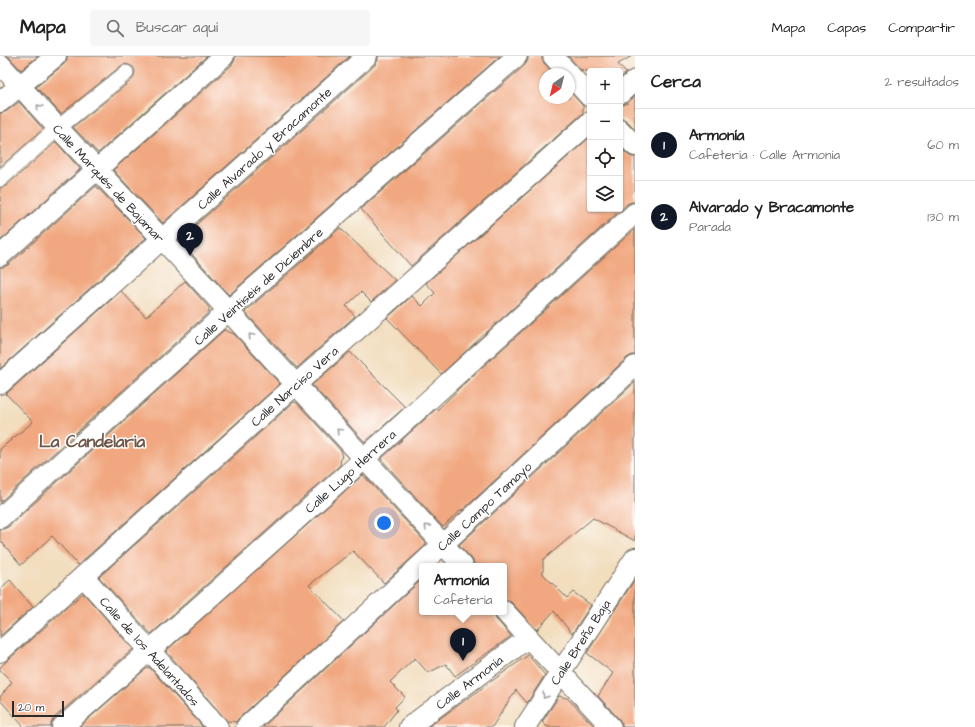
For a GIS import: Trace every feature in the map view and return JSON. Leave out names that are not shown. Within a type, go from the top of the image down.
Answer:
[{"type":"street","points":[[0,102],[56,56]]},
{"type":"street","points":[[0,256],[224,56]]},
{"type":"street","name":"Calle Alvarado y Bracamonte","points":[[0,384],[367,56]]},
{"type":"street","name":"Calle Veintiséis de Diciembre","points":[[0,518],[228,311],[517,56]]},
{"type":"street","points":[[553,56],[587,94]]},
{"type":"street","name":"Calle Marqués de Bajamar","points":[[0,64],[460,563]]},
{"type":"street","points":[[0,179],[58,128],[126,73]]},
{"type":"street","points":[[623,91],[635,80]]},
{"type":"street","name":"Calle Narciso Vera","points":[[0,652],[296,384],[587,125]]},
{"type":"street","points":[[623,133],[635,146]]},
{"type":"street","name":"Calle Lugo Herrera","points":[[62,727],[150,651],[635,213]]},
{"type":"street","name":"Calle Campo Tamayo","points":[[423,563],[635,366]]},
{"type":"street","name":"Calle Breña Baja","points":[[526,727],[635,558]]},
{"type":"street","name":"Calle Campo Tamayo","points":[[246,727],[419,566]]},
{"type":"street","name":"Calle de los Adelantados","points":[[83,576],[218,727]]},
{"type":"street","points":[[507,614],[611,727]]},
{"type":"street","name":"Calle Armonía","points":[[409,727],[528,638]]},
{"type":"building","points":[[8,56],[38,56],[21,70]]},
{"type":"building","points":[[67,56],[207,56],[98,153],[73,127],[132,80],[135,71],[133,67],[124,64],[61,114],[36,87],[63,65],[67,60]]},
{"type":"building","points":[[235,56],[350,56],[163,223],[113,170],[232,65],[235,60]]},
{"type":"building","points":[[378,56],[500,56],[229,295],[179,240],[375,65],[378,60]]},
{"type":"building","points":[[528,56],[542,56],[544,63],[549,68],[539,68],[539,104],[575,104],[575,97],[583,106],[583,113],[411,266],[361,209],[525,65],[528,60]]},
{"type":"building","points":[[568,56],[632,56],[618,64],[622,68],[587,68],[587,71],[582,69],[582,71]]},
{"type":"building","points":[[635,96],[635,129],[623,119],[623,105],[628,103]]},
{"type":"building","points":[[19,102],[43,129],[0,167],[0,113],[7,111]]},
{"type":"building","points":[[587,140],[587,212],[618,212],[441,374],[387,318],[412,296],[422,306],[435,293],[426,283]]},
{"type":"building","points":[[56,142],[80,169],[0,241],[0,188],[6,186]]},
{"type":"building","points":[[623,150],[631,157],[635,157],[635,202],[627,204],[623,208]]},
{"type":"building","points":[[96,186],[146,238],[0,369],[0,267],[8,265]]},
{"type":"building","points":[[340,228],[395,280],[371,302],[361,292],[346,306],[355,316],[297,368],[245,312]]},
{"type":"building","points":[[635,229],[635,355],[627,358],[443,527],[381,459],[436,409],[437,410],[457,390]]},
{"type":"building","points":[[185,281],[209,308],[209,312],[0,502],[0,449],[33,422],[6,394],[121,291],[146,317]]},
{"type":"building","points":[[224,330],[234,334],[280,384],[78,565],[52,536],[21,565],[0,540],[0,529],[8,527]]},
{"type":"building","points":[[350,352],[405,407],[365,442],[312,385]]},
{"type":"building","points":[[635,382],[635,541],[593,518],[543,560],[543,574],[567,598],[573,592],[591,605],[572,634],[554,611],[537,630],[512,603],[507,600],[507,563],[474,563],[459,545]]},
{"type":"building","points":[[294,402],[297,403],[342,452],[340,465],[151,634],[99,577]]},
{"type":"building","points":[[363,475],[426,543],[426,545],[384,583],[353,551],[309,585],[344,621],[236,722],[227,721],[166,651]]},
{"type":"building","points":[[635,579],[635,727],[622,727],[619,719],[598,696],[613,673],[587,653]]},
{"type":"building","points":[[10,580],[33,607],[0,636],[0,589]]},
{"type":"building","points":[[419,582],[419,615],[494,615],[511,636],[455,676],[446,664],[428,673],[415,658],[390,682],[405,697],[395,707],[397,710],[384,727],[263,727]]},
{"type":"building","points":[[83,593],[133,649],[54,718],[51,723],[51,727],[24,727],[0,700],[0,697],[12,682],[0,670],[0,667]]},
{"type":"building","points":[[528,655],[545,675],[527,703],[516,690],[492,727],[428,727]]},
{"type":"building","points":[[149,667],[203,727],[79,727],[142,672]]},
{"type":"building","points":[[559,696],[567,698],[595,727],[547,727],[542,722]]},
{"type":"place","name":"Alvarado y Bracamonte","points":[[190,256]]},
{"type":"place","name":"Armonía","points":[[463,661]]},
{"type":"district","name":"La Candelaria","points":[[92,441]]}]
